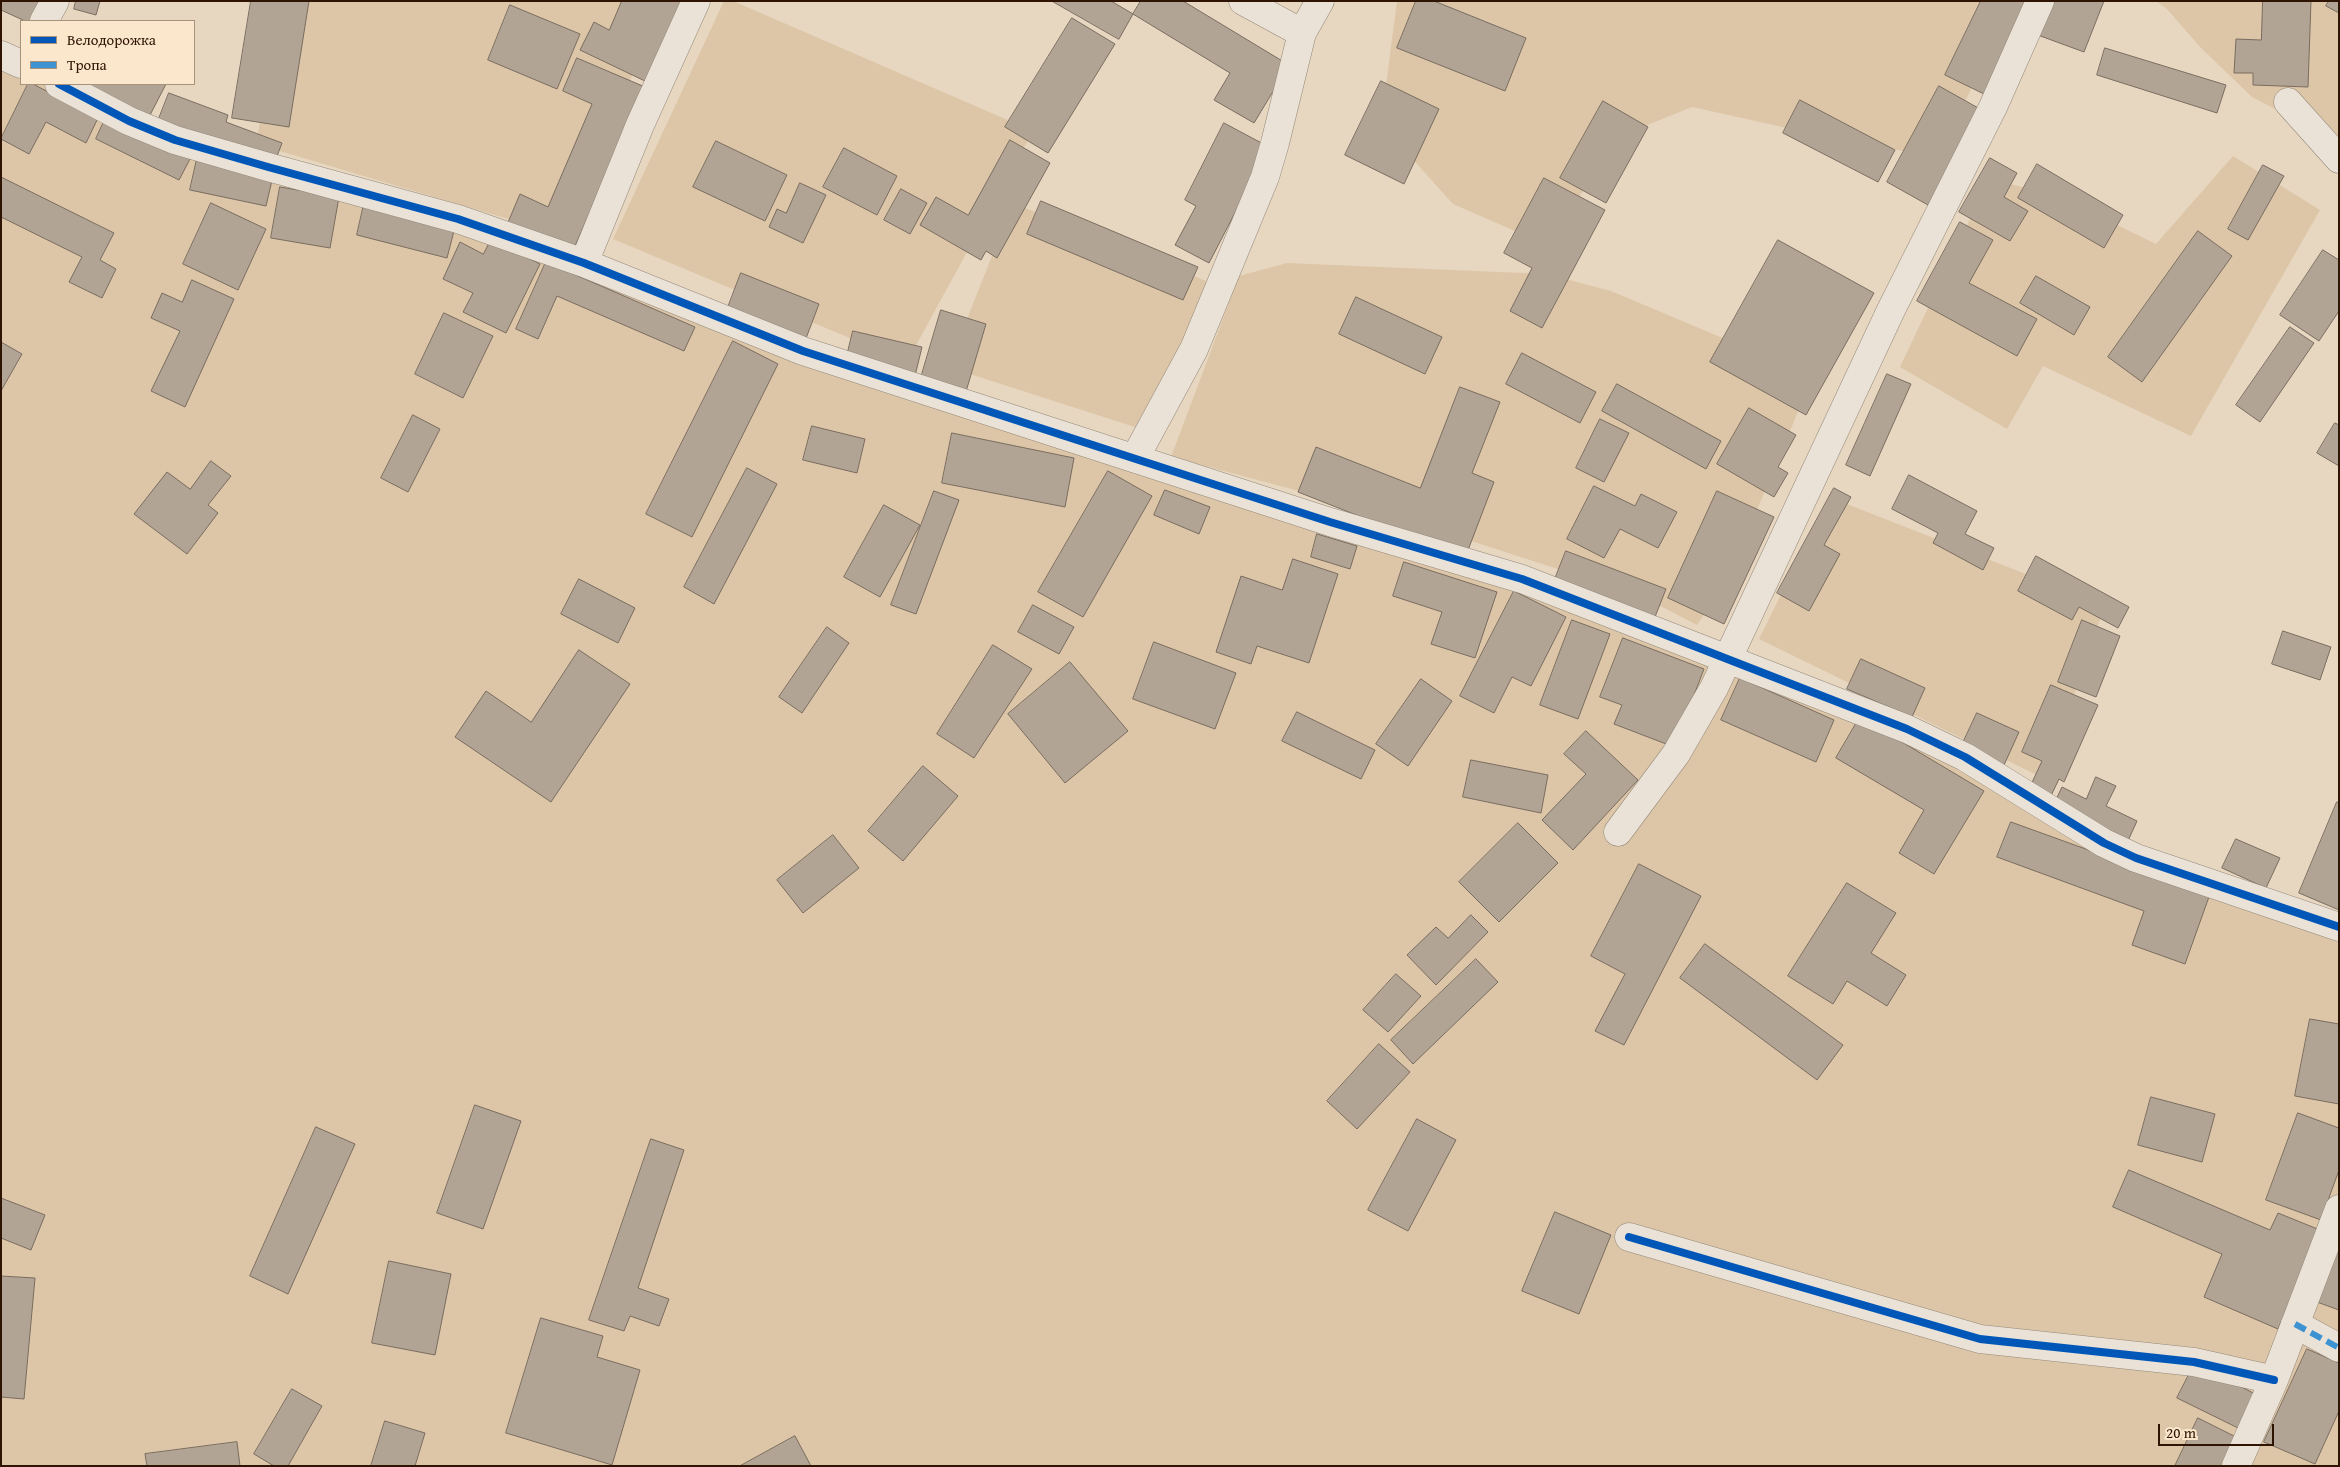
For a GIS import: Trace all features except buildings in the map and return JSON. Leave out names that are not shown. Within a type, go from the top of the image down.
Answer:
[{"type":"street","points":[[45,20],[55,1]]},
{"type":"street","points":[[584,263],[640,125],[696,1]]},
{"type":"street","points":[[1243,1],[1302,33]]},
{"type":"street","points":[[1135,458],[1194,349],[1265,177],[1302,33],[1320,1]]},
{"type":"street","points":[[1618,832],[1676,754],[1714,688],[1891,310],[1993,107],[2040,1]]},
{"type":"street","points":[[1,54],[20,63]]},
{"type":"street","points":[[60,85],[129,121],[175,140],[458,218],[584,263],[803,351],[1330,522],[1522,579],[1907,729],[1948,748],[2064,820],[2120,851],[2339,927]]},
{"type":"street","points":[[2288,102],[2339,159]]},
{"type":"street","points":[[2236,1466],[2274,1380],[2339,1209]]},
{"type":"street","points":[[1630,1237],[1980,1339],[2194,1362],[2274,1380]]},
{"type":"street","points":[[2295,1324],[2339,1348]]},
{"type":"shaded area","points":[[286,1],[665,1],[562,235],[256,144],[275,37]]},
{"type":"shaded area","points":[[724,1],[733,1],[1033,131],[907,362],[613,239]]},
{"type":"shaded area","points":[[1397,1],[2011,1],[1940,157],[1850,142],[1692,107],[1620,136],[1547,245],[1453,204],[1381,124]]},
{"type":"shaded area","points":[[2156,1],[2339,1],[2339,167],[2306,125],[2252,97],[2200,47],[2167,9]]},
{"type":"shaded area","points":[[1,57],[20,66],[20,85],[56,85],[457,218],[642,296],[1740,651],[2035,807],[2339,932],[2339,1466],[1,1466]]},
{"type":"shaded area","points":[[2233,156],[2320,210],[2191,436],[2043,366],[2007,429],[1900,367],[1989,179],[2056,195],[2156,244]]},
{"type":"shaded area","points":[[1013,203],[1211,283],[1141,429],[948,367]]},
{"type":"shaded area","points":[[1287,263],[1547,274],[1611,291],[1813,376],[1728,579],[1697,625],[1641,596],[1397,517],[1171,457],[1239,276]]},
{"type":"shaded area","points":[[1829,497],[2105,605],[2045,779],[1759,639]]},
{"type":"marked path","points":[[2295,1324],[2339,1348]]},
{"type":"cycle path","points":[[61,85],[129,121],[175,140],[458,219],[584,263],[803,351],[1330,522],[1522,579],[1907,729],[1965,757],[2104,843],[2136,858],[2339,927]]},
{"type":"cycle path","points":[[1629,1237],[1980,1339],[2194,1362],[2274,1380]]}]
